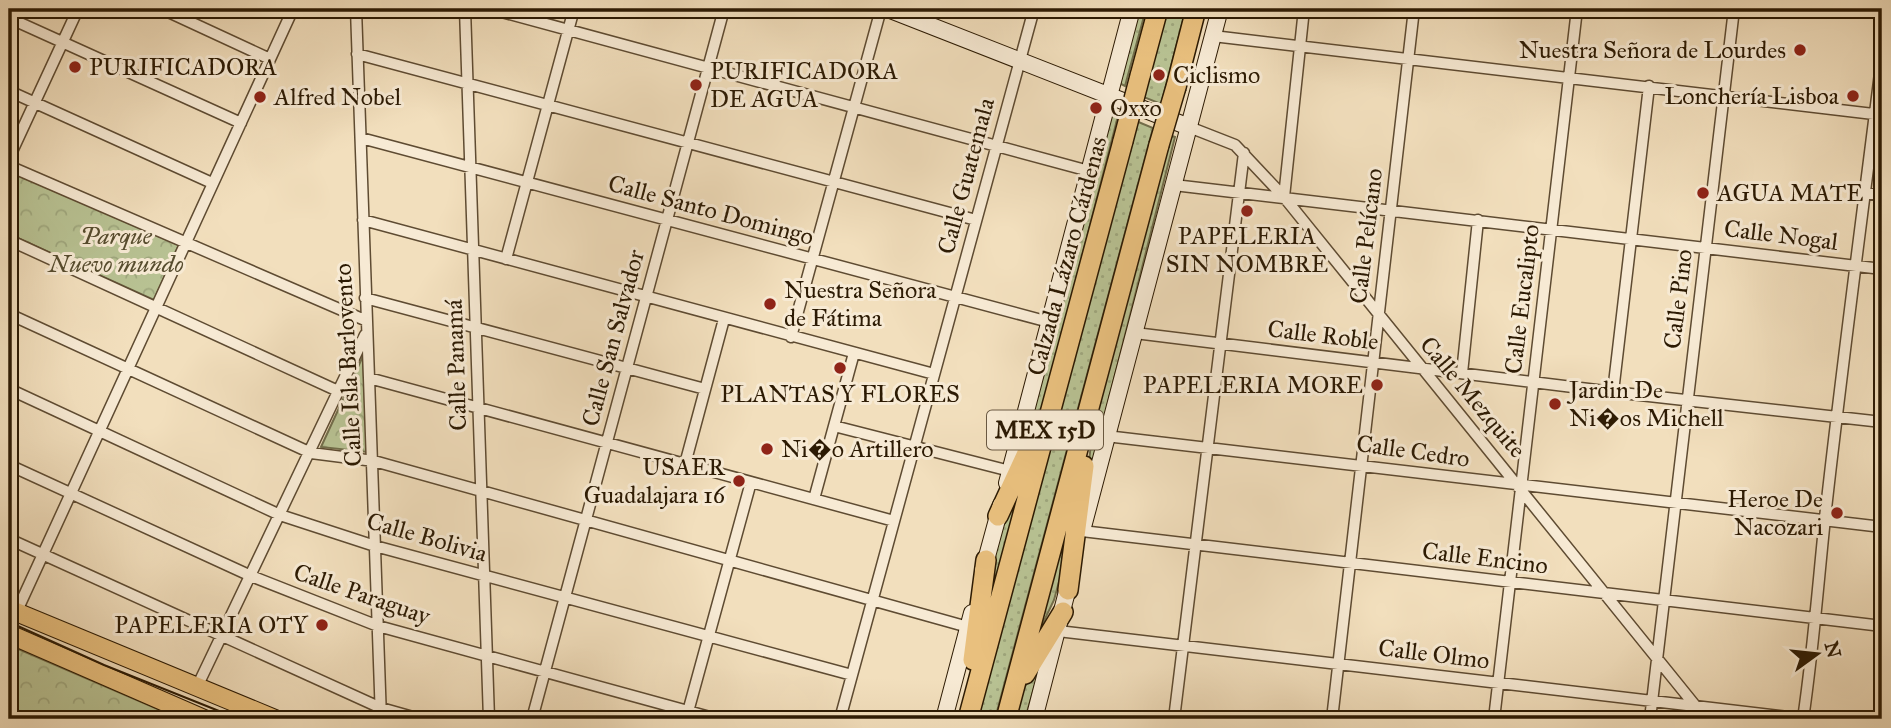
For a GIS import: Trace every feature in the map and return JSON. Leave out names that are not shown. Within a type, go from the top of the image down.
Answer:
[{"type":"highway","name":"Calzada Lázaro Cárdenas","points":[[966,719],[1158,9]]},
{"type":"highway","name":"MEX 15D","points":[[1006,719],[1196,9]]},
{"type":"highway","points":[[1068,590],[1094,389]]},
{"type":"highway","points":[[998,516],[1056,390]]},
{"type":"highway","points":[[966,719],[986,560]]},
{"type":"highway","points":[[1013,693],[1060,621]]},
{"type":"main road","points":[[888,9],[1189,127]]},
{"type":"main road","name":"Calzada Lázaro Cárdenas","points":[[944,719],[1132,9]]},
{"type":"main road","points":[[1034,719],[1220,9]]},
{"type":"main road","points":[[12,611],[196,689],[275,719]]},
{"type":"main road","points":[[9,634],[204,719]]},
{"type":"street","points":[[9,158],[78,9]]},
{"type":"street","points":[[162,9],[270,59]]},
{"type":"street","points":[[12,611],[72,494],[293,9]]},
{"type":"street","name":"Calle Isla Barlovento","points":[[356,9],[381,714]]},
{"type":"street","name":"Calle Panamá","points":[[465,9],[489,719]]},
{"type":"street","points":[[491,9],[1089,171]]},
{"type":"street","points":[[506,259],[573,9]]},
{"type":"street","name":"Calle San Salvador","points":[[532,719],[724,9]]},
{"type":"street","points":[[791,337],[881,9]]},
{"type":"street","name":"Calle Guatemala","points":[[840,719],[1034,9]]},
{"type":"street","points":[[1284,197],[1304,9]]},
{"type":"street","name":"Calle Pelícano","points":[[1332,719],[1414,9]]},
{"type":"street","name":"Calle Eucalipto","points":[[1494,719],[1577,9]]},
{"type":"street","name":"Calle Pino","points":[[1650,719],[1734,9]]},
{"type":"street","points":[[9,18],[242,123]]},
{"type":"street","points":[[1213,36],[1879,115]]},
{"type":"street","points":[[357,54],[976,220]]},
{"type":"street","points":[[1804,719],[1855,266],[1879,115],[1882,57]]},
{"type":"street","points":[[1613,392],[1649,86]]},
{"type":"street","points":[[9,91],[212,183]]},
{"type":"street","name":"Calle Mezquite","points":[[1189,127],[1221,138],[1244,153],[1284,197],[1706,719]]},
{"type":"street","name":"Calle Santo Domingo","points":[[361,138],[1049,322]]},
{"type":"street","points":[[1174,719],[1244,153]]},
{"type":"street","points":[[9,166],[367,326],[311,453],[196,689]]},
{"type":"street","name":"Calle Nogal","points":[[1174,186],[1390,209],[1882,269]]},
{"type":"street","points":[[1865,193],[1882,195]]},
{"type":"street","points":[[363,220],[934,374]]},
{"type":"street","points":[[1462,373],[1478,220]]},
{"type":"street","points":[[9,240],[338,391]]},
{"type":"street","points":[[365,298],[705,389]]},
{"type":"street","points":[[9,314],[311,453],[374,461],[968,627]]},
{"type":"street","points":[[685,464],[724,319]]},
{"type":"street","name":"Calle Roble","points":[[1135,333],[1882,422]]},
{"type":"street","points":[[814,499],[854,353]]},
{"type":"street","points":[[369,378],[894,521]]},
{"type":"street","name":"Calle Bolivia","points":[[9,389],[281,515],[375,545],[852,675]]},
{"type":"street","points":[[834,426],[1010,471]]},
{"type":"street","name":"Calle Cedro","points":[[1106,436],[1362,465],[1521,487],[1882,527]]},
{"type":"street","name":"Calle Paraguay","points":[[9,465],[251,576],[378,626],[687,715],[717,719]]},
{"type":"street","points":[[687,715],[751,482]]},
{"type":"street","name":"Calle Encino","points":[[1082,531],[1882,626]]},
{"type":"street","points":[[9,539],[381,714],[420,719]]},
{"type":"street","name":"Calle Olmo","points":[[1060,621],[1184,648],[1338,663],[1652,703],[1804,719]]},
{"type":"green space","points":[[1137,9],[1146,9],[1125,86],[1117,82]]},
{"type":"green space","points":[[1164,9],[1186,9],[1161,104],[1141,96]]},
{"type":"green space","points":[[1109,113],[1118,116],[1045,401],[1013,470]]},
{"type":"green space","points":[[1136,121],[1153,128],[995,719],[977,719]]},
{"type":"green space","points":[[1169,135],[1175,137],[1086,490],[1097,387]]},
{"type":"green space","name":"Parque Nuevo mundo","points":[[9,171],[179,245],[154,300],[9,234]]},
{"type":"green space","points":[[363,356],[367,452],[321,447]]},
{"type":"green space","points":[[1033,454],[979,644],[990,557]]},
{"type":"green space","points":[[1075,475],[1071,538],[1054,600],[1025,661]]},
{"type":"green space","points":[[9,645],[181,719],[9,719]]},
{"type":"green space","points":[[1042,660],[1025,719],[1013,719],[1020,694]]},
{"type":"tram line","points":[[9,622],[104,665],[239,719]]},
{"type":"place","name":"Nuestra Señora de Lourdes","points":[[1800,50]]},
{"type":"place","name":"PURIFICADORA","points":[[75,67]]},
{"type":"place","name":"Ciclismo","points":[[1159,75]]},
{"type":"place","name":"PURIFICADORA DE AGUA","points":[[696,85]]},
{"type":"place","name":"Lonchería Lisboa","points":[[1853,96]]},
{"type":"place","name":"Alfred Nobel","points":[[260,97]]},
{"type":"place","name":"Oxxo","points":[[1096,108]]},
{"type":"place","name":"AGUA MATE","points":[[1703,193]]},
{"type":"place","name":"PAPELERIA SIN NOMBRE","points":[[1247,211]]},
{"type":"place","name":"Nuestra Señora de Fátima","points":[[770,304]]},
{"type":"place","name":"PLANTAS Y FLORES","points":[[840,368]]},
{"type":"place","name":"PAPELERIA MORE","points":[[1377,385]]},
{"type":"place","name":"Jardin De Ni�os Michell","points":[[1555,404]]},
{"type":"place","name":"Ni�o Artillero","points":[[767,449]]},
{"type":"place","name":"USAER Guadalajara 16","points":[[739,481]]},
{"type":"place","name":"Heroe De Nacozari","points":[[1837,513]]},
{"type":"place","name":"PAPELERIA OTY","points":[[322,625]]}]
